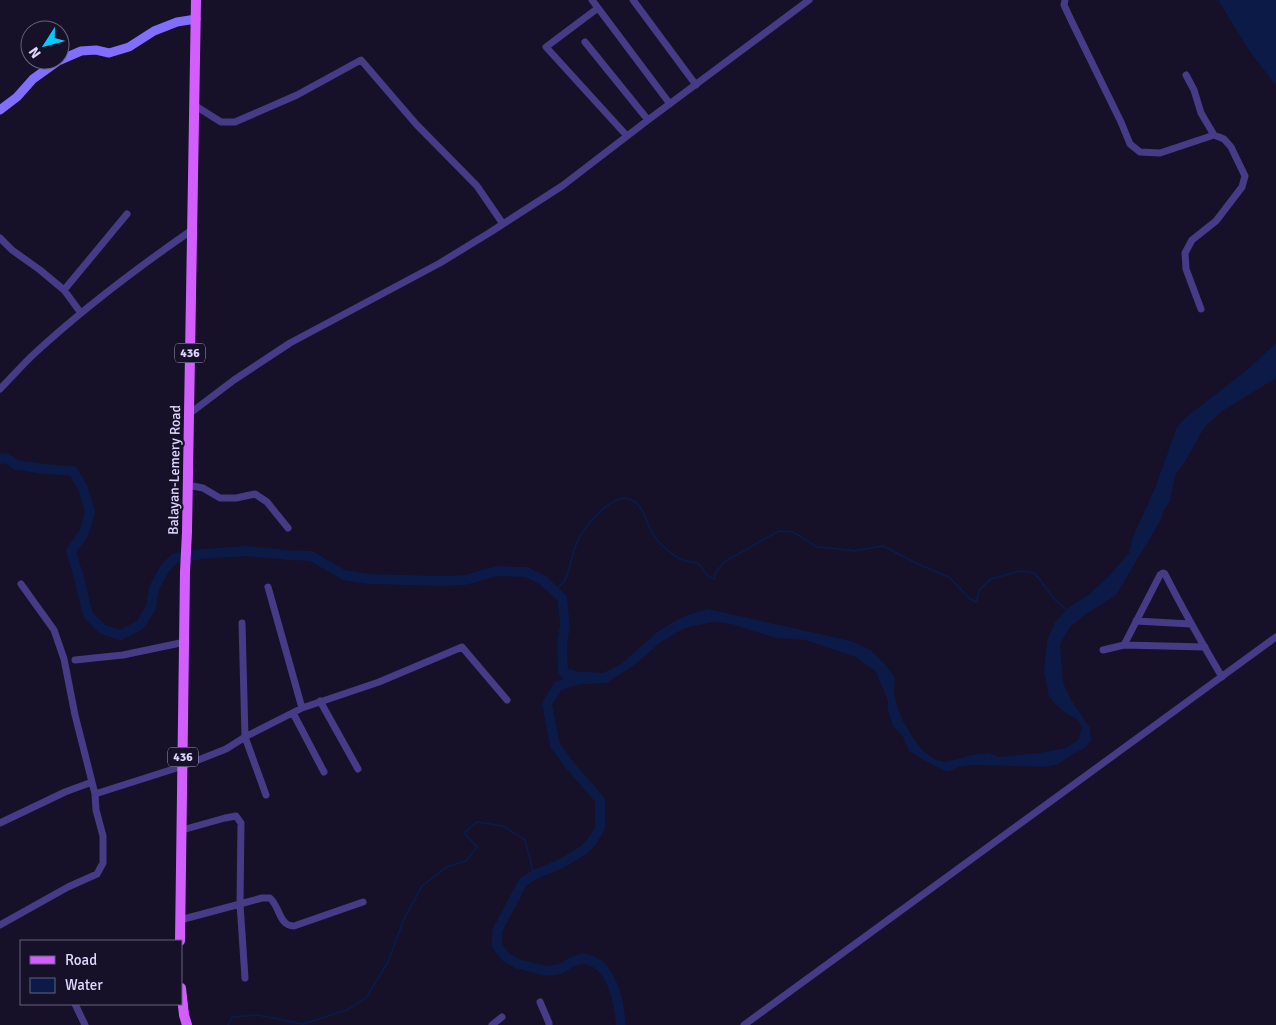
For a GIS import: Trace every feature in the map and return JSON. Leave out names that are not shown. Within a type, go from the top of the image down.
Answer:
[{"type":"main road","name":"Balayan-Lemery Road","points":[[180,940],[196,0]]},
{"type":"main road","points":[[182,997],[187,1025]]},
{"type":"street","points":[[592,0],[670,104]]},
{"type":"street","points":[[634,0],[696,85]]},
{"type":"street","points":[[189,414],[234,380],[290,343],[440,263],[562,186],[809,0]]},
{"type":"street","points":[[1065,0],[1064,5],[1130,144],[1140,152],[1160,153],[1214,135]]},
{"type":"street","points":[[598,8],[546,47],[627,136]]},
{"type":"street","points":[[0,110],[17,97],[33,79],[58,61],[81,51],[96,50],[109,54],[129,47],[154,31],[177,22],[196,19]]},
{"type":"street","points":[[585,42],[648,120]]},
{"type":"street","points":[[194,105],[221,122],[235,122],[296,95],[361,60],[416,124],[477,186],[503,224]]},
{"type":"street","points":[[1186,75],[1194,90],[1201,113],[1214,135],[1224,139],[1231,147],[1245,176],[1242,187],[1216,221],[1192,240],[1185,253],[1186,269],[1200,309]]},
{"type":"street","points":[[64,290],[127,214]]},
{"type":"street","points":[[0,389],[34,354],[81,313],[192,230]]},
{"type":"street","points":[[0,238],[12,250],[64,290],[81,313]]},
{"type":"street","points":[[187,485],[203,488],[220,498],[236,498],[255,494],[268,502],[288,528]]},
{"type":"street","points":[[1124,645],[1160,575],[1166,574],[1182,609],[1222,677]]},
{"type":"street","points":[[0,925],[68,887],[97,874],[103,863],[103,836],[96,810],[95,794],[64,659],[54,630],[21,584]]},
{"type":"street","points":[[268,587],[302,708]]},
{"type":"street","points":[[1136,621],[1191,624]]},
{"type":"street","points":[[242,623],[245,737],[266,795]]},
{"type":"street","points":[[744,1025],[1276,637]]},
{"type":"street","points":[[74,660],[123,655],[184,642]]},
{"type":"street","points":[[1103,650],[1124,645],[1205,647]]},
{"type":"street","points":[[95,794],[226,750],[245,737],[302,708],[379,682],[462,647],[507,700]]},
{"type":"street","points":[[320,701],[358,769]]},
{"type":"street","points":[[294,713],[324,772]]},
{"type":"street","points":[[0,823],[65,792],[92,782]]},
{"type":"street","points":[[182,830],[236,816],[240,823],[240,904],[245,978]]},
{"type":"street","points":[[180,920],[262,898],[270,898],[275,902],[284,923],[294,926],[363,902]]},
{"type":"street","points":[[540,1002],[549,1023],[548,1025]]},
{"type":"street","points":[[75,1005],[85,1025]]},
{"type":"street","points":[[492,1025],[502,1017]]},
{"type":"water","points":[[1218,0],[1276,0],[1276,86],[1248,49]]},
{"type":"water","points":[[1276,343],[1276,378],[1221,412],[1204,428],[1175,476],[1170,501],[1162,514],[1162,518],[1116,595],[1070,627],[1060,644],[1063,683],[1072,701],[1090,728],[1091,741],[1086,747],[1059,764],[1046,767],[972,765],[945,771],[909,751],[902,735],[893,726],[888,710],[888,701],[876,672],[856,657],[805,640],[776,638],[731,624],[713,622],[685,628],[661,642],[637,663],[607,683],[569,685],[569,668],[578,672],[603,673],[621,664],[656,633],[673,622],[687,615],[708,609],[851,641],[871,650],[886,665],[895,678],[894,693],[903,721],[924,752],[936,760],[946,762],[972,755],[989,753],[999,757],[1066,748],[1079,739],[1082,727],[1078,720],[1064,712],[1049,697],[1044,672],[1047,640],[1055,622],[1068,608],[1088,595],[1108,577],[1129,553],[1132,539],[1155,488],[1177,427],[1185,418],[1247,370]]},
{"type":"waterway","points":[[0,459],[6,458],[17,465],[73,471],[83,488],[90,512],[84,533],[71,551],[88,615],[102,629],[120,635],[140,625],[151,607],[154,588],[165,568],[175,558],[202,554],[247,551],[311,556],[344,575],[370,579],[465,580],[497,571],[526,572],[543,580],[562,598],[565,625],[562,646],[563,672],[574,680]]},
{"type":"waterway","points":[[554,590],[565,580],[576,545],[587,527],[607,506],[622,498],[634,501],[638,505],[644,513],[652,533],[666,549],[683,560],[698,563],[707,575],[714,579],[716,572],[724,562],[779,531],[793,532],[817,547],[854,551],[883,546],[949,577],[970,599],[976,602],[980,589],[991,579],[1020,571],[1034,573],[1054,599],[1067,610]]},
{"type":"waterway","points":[[582,678],[558,686],[547,704],[555,745],[600,800],[600,828],[584,850],[523,882],[497,931],[497,946],[506,957],[518,964],[547,971],[560,969],[584,958],[597,964],[609,977],[617,1001],[621,1025]]},
{"type":"waterway","points":[[228,1025],[232,1017],[258,1015],[303,1024],[347,1010],[366,998],[388,962],[404,919],[422,886],[447,867],[466,861],[477,847],[464,833],[477,822],[503,826],[525,840],[534,875]]}]
